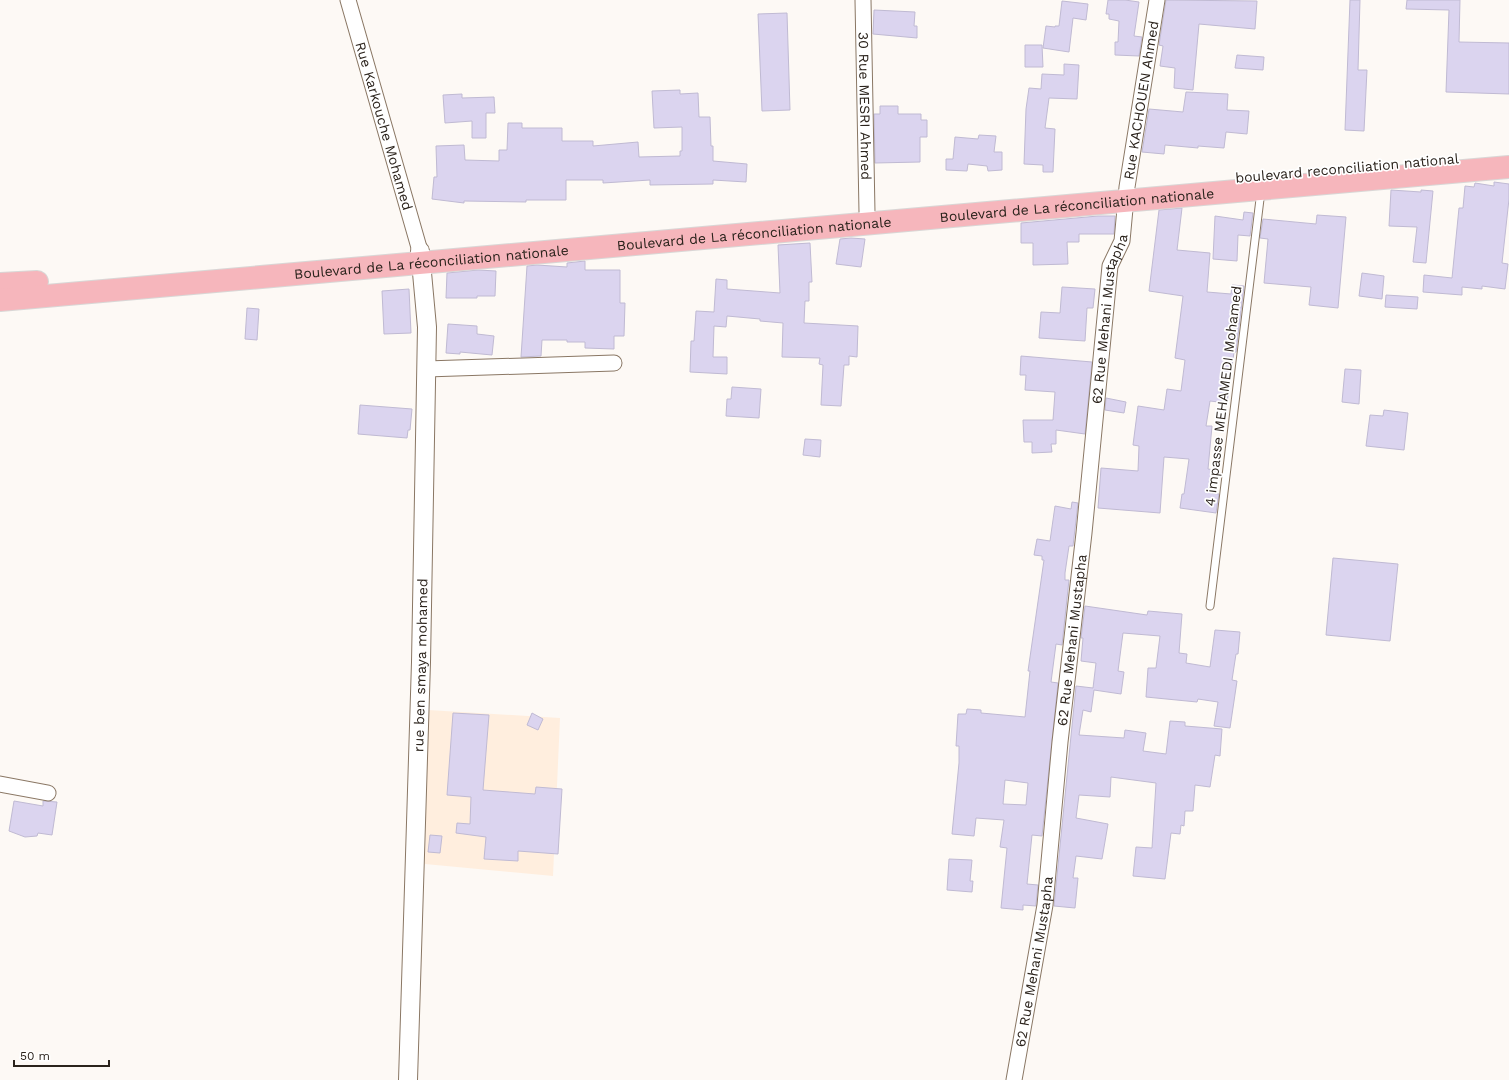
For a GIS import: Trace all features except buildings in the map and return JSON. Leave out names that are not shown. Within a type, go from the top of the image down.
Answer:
[{"type":"highway","name":"boulevard reconciliation national","points":[[421,257],[702,227],[867,212],[1127,194],[1509,154]]},
{"type":"highway","name":"Boulevard de La réconciliation nationale","points":[[0,300],[421,257],[1127,194],[1261,189],[1509,167]]},
{"type":"highway","name":"Boulevard de La réconciliation nationale","points":[[0,284],[421,257]]},
{"type":"street","name":"Rue Karkouche Mohamed","points":[[348,0],[421,257]]},
{"type":"street","name":"30 Rue MESRI Ahmed","points":[[863,0],[867,212]]},
{"type":"street","name":"Rue KACHOUEN Ahmed","points":[[1127,194],[1156,0]]},
{"type":"street","name":"62 Rue Mehani Mustapha","points":[[1014,1080],[1045,905],[1060,742],[1084,533],[1110,266],[1122,241],[1127,194]]},
{"type":"street","name":"rue ben smaya mohamed","points":[[408,1080],[421,654],[427,327],[421,257]]},
{"type":"street","points":[[426,369],[614,363]]},
{"type":"street","points":[[0,784],[48,793]]},
{"type":"lane","name":"4 impasse MEHAMEDI Mohamed","points":[[1210,606],[1261,189]]},
{"type":"shaded area","points":[[428,710],[560,718],[553,876],[425,864]]}]
